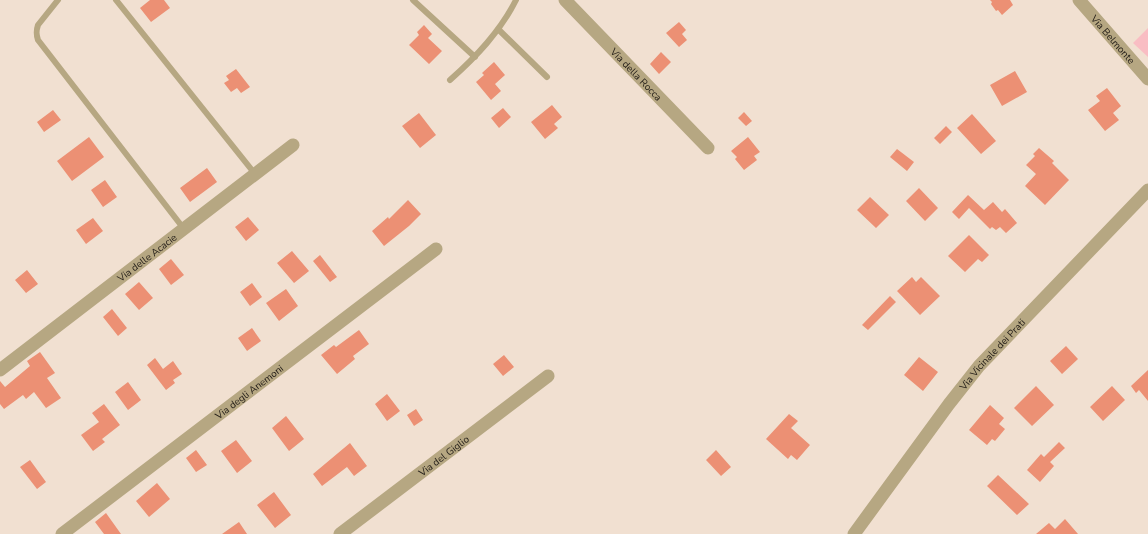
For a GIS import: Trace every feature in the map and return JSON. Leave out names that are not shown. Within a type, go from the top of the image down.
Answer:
[{"type":"street","name":"Via della Rocca","points":[[565,0],[708,148]]},
{"type":"street","name":"Via Belmonte","points":[[1079,0],[1148,79]]},
{"type":"street","name":"Via delle Acacie","points":[[0,370],[293,145]]},
{"type":"street","name":"Via Vicinale dei Prati","points":[[854,534],[949,404],[979,366],[1146,197]]},
{"type":"street","name":"Via degli Anemoni","points":[[62,534],[436,249]]},
{"type":"street","name":"Via del Giglio","points":[[340,534],[548,376]]},
{"type":"lane","points":[[58,0],[38,25],[36,30],[38,40],[184,229]]},
{"type":"lane","points":[[116,0],[255,174]]},
{"type":"lane","points":[[412,0],[475,57]]},
{"type":"lane","points":[[450,80],[475,57],[498,29],[516,0]]},
{"type":"lane","points":[[498,29],[547,77]]},
{"type":"shaded area","points":[[1148,28],[1148,57],[1133,43]]},
{"type":"building","points":[[150,0],[164,0],[170,8],[151,22],[140,8]]},
{"type":"building","points":[[990,0],[1010,0],[1013,5],[1002,15],[998,10],[996,11]]},
{"type":"building","points":[[679,22],[686,30],[682,34],[687,40],[679,47],[666,33]]},
{"type":"building","points":[[424,25],[432,34],[428,38],[442,51],[429,64],[409,45],[419,35],[417,32]]},
{"type":"building","points":[[661,52],[671,62],[659,74],[650,64]]},
{"type":"building","points":[[494,62],[505,75],[495,84],[501,91],[491,100],[476,82],[484,75],[482,73]]},
{"type":"building","points":[[236,69],[250,87],[241,93],[237,88],[231,92],[224,83],[229,80],[226,76]]},
{"type":"building","points":[[1015,71],[1027,92],[1002,106],[990,85]]},
{"type":"building","points":[[1107,88],[1121,106],[1113,113],[1119,120],[1105,131],[1088,110],[1100,101],[1096,96]]},
{"type":"building","points":[[552,105],[562,117],[554,124],[558,128],[545,139],[531,122]]},
{"type":"building","points":[[503,108],[511,117],[499,128],[491,118]]},
{"type":"building","points":[[53,110],[61,120],[44,132],[37,122]]},
{"type":"building","points":[[744,112],[752,121],[746,126],[738,118]]},
{"type":"building","points":[[419,113],[436,135],[420,148],[402,126]]},
{"type":"building","points":[[972,114],[996,141],[981,154],[957,128]]},
{"type":"building","points":[[946,126],[952,132],[940,144],[934,138]]},
{"type":"building","points":[[89,137],[104,157],[72,181],[57,161]]},
{"type":"building","points":[[748,137],[760,152],[754,156],[757,160],[744,170],[735,159],[737,157],[731,151]]},
{"type":"building","points":[[1039,148],[1054,161],[1052,163],[1069,180],[1045,205],[1025,186],[1036,174],[1026,165],[1035,156],[1033,154]]},
{"type":"building","points":[[897,149],[914,162],[907,171],[890,157]]},
{"type":"building","points":[[207,168],[217,182],[190,202],[180,188]]},
{"type":"building","points":[[105,180],[117,197],[103,207],[91,190]]},
{"type":"building","points":[[919,188],[938,208],[925,221],[906,201]]},
{"type":"building","points":[[968,195],[984,210],[993,202],[1002,212],[1005,209],[1017,223],[1006,233],[1000,227],[996,230],[992,227],[990,229],[969,208],[959,219],[952,212]]},
{"type":"building","points":[[870,197],[889,215],[876,228],[857,210]]},
{"type":"building","points":[[408,200],[421,214],[409,226],[384,246],[372,231],[388,217],[389,219]]},
{"type":"building","points":[[248,217],[259,230],[246,241],[235,227]]},
{"type":"building","points":[[93,218],[103,231],[86,244],[76,230]]},
{"type":"building","points":[[969,235],[989,255],[982,262],[978,259],[965,272],[948,256]]},
{"type":"building","points":[[292,251],[309,271],[294,283],[277,263]]},
{"type":"building","points":[[320,255],[337,277],[330,282],[313,261]]},
{"type":"building","points":[[171,259],[184,275],[171,285],[159,269]]},
{"type":"building","points":[[27,270],[38,284],[26,293],[15,280]]},
{"type":"building","points":[[912,277],[916,282],[921,277],[940,296],[920,315],[897,291]]},
{"type":"building","points":[[139,282],[153,298],[139,310],[125,294]]},
{"type":"building","points":[[252,283],[262,297],[250,306],[240,292]]},
{"type":"building","points":[[286,289],[298,306],[279,321],[266,303]]},
{"type":"building","points":[[890,296],[896,302],[868,330],[862,325]]},
{"type":"building","points":[[112,309],[127,328],[118,336],[103,317]]},
{"type":"building","points":[[252,328],[261,341],[247,351],[238,338]]},
{"type":"building","points":[[359,330],[369,344],[353,356],[355,359],[337,374],[321,355],[334,345],[336,347]]},
{"type":"building","points":[[1066,346],[1078,359],[1062,374],[1050,361]]},
{"type":"building","points":[[40,352],[55,373],[47,378],[61,398],[46,408],[34,392],[26,399],[23,395],[4,409],[0,404],[0,381],[5,387],[30,366],[27,361]]},
{"type":"building","points":[[504,355],[514,367],[503,376],[493,364]]},
{"type":"building","points":[[919,357],[938,372],[923,391],[904,375]]},
{"type":"building","points":[[155,358],[163,369],[173,361],[182,374],[173,380],[175,383],[166,390],[147,365]]},
{"type":"building","points":[[1148,370],[1148,401],[1139,390],[1136,393],[1131,386]]},
{"type":"building","points":[[128,382],[141,400],[128,410],[115,392]]},
{"type":"building","points":[[1036,386],[1054,405],[1032,426],[1014,408]]},
{"type":"building","points":[[1112,386],[1125,400],[1103,421],[1090,407]]},
{"type":"building","points":[[387,394],[400,411],[387,421],[375,404]]},
{"type":"building","points":[[104,404],[120,425],[102,439],[105,442],[93,451],[81,435],[99,422],[92,413]]},
{"type":"building","points":[[990,405],[1004,418],[999,424],[1005,429],[995,441],[992,439],[987,445],[969,430]]},
{"type":"building","points":[[416,409],[423,420],[414,426],[407,415]]},
{"type":"building","points":[[789,414],[798,421],[791,428],[810,445],[797,460],[791,455],[788,459],[766,439]]},
{"type":"building","points":[[286,416],[304,439],[289,451],[272,428]]},
{"type":"building","points":[[236,440],[252,461],[237,473],[221,451]]},
{"type":"building","points":[[1059,442],[1065,448],[1050,462],[1054,466],[1040,482],[1027,470],[1041,454],[1044,457]]},
{"type":"building","points":[[350,443],[367,466],[354,476],[347,467],[322,486],[313,474]]},
{"type":"building","points":[[196,450],[207,465],[196,472],[186,458]]},
{"type":"building","points":[[716,450],[731,467],[721,476],[706,460]]},
{"type":"building","points":[[30,460],[46,482],[37,489],[20,467]]},
{"type":"building","points":[[998,475],[1029,504],[1017,515],[987,486]]},
{"type":"building","points":[[157,483],[170,499],[149,517],[136,501]]},
{"type":"building","points":[[274,492],[291,515],[275,528],[257,505]]},
{"type":"building","points":[[106,513],[121,534],[104,534],[95,522]]},
{"type":"building","points":[[1065,519],[1078,534],[1036,534],[1049,523],[1055,529]]},
{"type":"building","points":[[239,522],[247,534],[222,534]]}]
